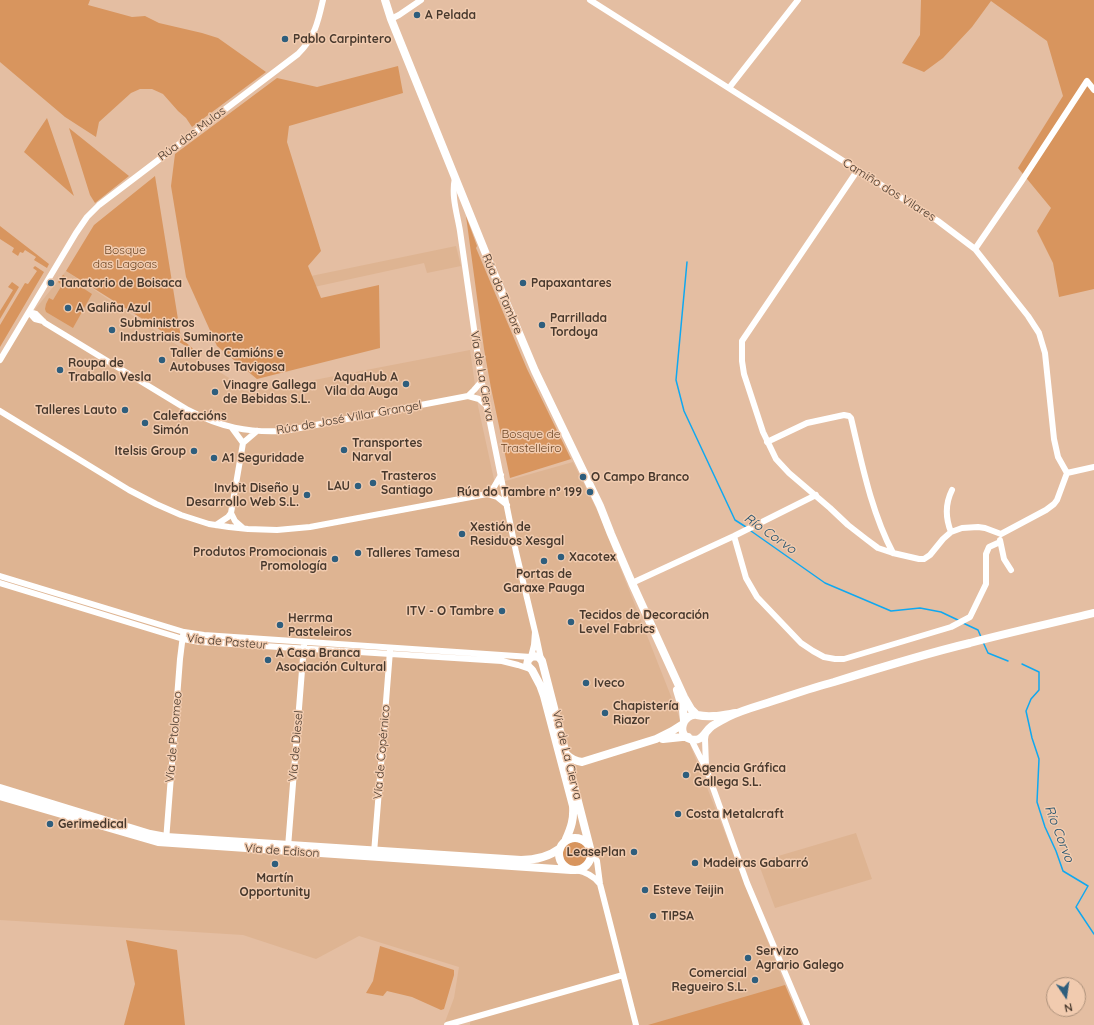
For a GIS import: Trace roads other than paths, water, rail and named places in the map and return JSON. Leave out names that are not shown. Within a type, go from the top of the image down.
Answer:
[{"type":"main road","name":"Rúa do Tambre","points":[[385,0],[391,19],[455,178],[460,202],[535,372],[600,506],[632,583],[670,666]]},
{"type":"main road","points":[[572,776],[576,767],[582,762],[656,739],[684,723],[690,716],[711,716],[736,713],[852,676],[970,643],[1094,613]]},
{"type":"main road","points":[[538,656],[542,661],[542,666],[539,670],[534,671],[527,665],[528,660],[531,657],[538,656]]},
{"type":"main road","name":"Vía de La Cierva","points":[[542,661],[590,850]]},
{"type":"main road","points":[[670,666],[687,703],[706,721],[706,732]]},
{"type":"main road","points":[[670,666],[683,710],[683,730],[685,735],[689,738]]},
{"type":"main road","name":"Vía de La Cierva","points":[[532,670],[544,696],[573,806],[573,820],[566,839]]},
{"type":"main road","points":[[656,739],[682,737],[695,740],[701,738],[714,725],[736,713]]},
{"type":"main road","points":[[566,753],[570,758],[582,762]]},
{"type":"main road","name":"Vía de Edison","points":[[0,788],[166,840]]},
{"type":"main road","name":"Vía de Edison","points":[[0,796],[148,840],[521,860],[534,860],[546,857],[559,850]]},
{"type":"main road","points":[[576,837],[588,844],[591,857],[587,864],[580,869],[574,870],[566,868],[559,860],[559,850],[566,839],[576,837]]},
{"type":"main road","name":"Vía de Edison","points":[[374,853],[574,870]]},
{"type":"street","name":"Rúa das Mulas","points":[[0,360],[81,224],[99,205],[292,59],[303,49],[315,32],[324,0]]},
{"type":"street","points":[[391,19],[421,0]]},
{"type":"street","name":"Camiño dos Vilares","points":[[590,0],[857,171],[938,221],[975,249],[1028,316],[1039,333],[1046,353],[1054,439],[1058,457],[1067,473]]},
{"type":"street","points":[[729,88],[798,0]]},
{"type":"street","points":[[975,249],[1087,81],[1094,90]]},
{"type":"street","points":[[857,171],[742,341],[741,349],[744,374],[767,442],[776,459],[789,473],[848,525],[878,548],[919,559],[927,558],[951,532],[962,528],[985,528],[1001,534],[1046,510],[1054,504],[1057,500],[1067,473],[1094,467]]},
{"type":"street","name":"Vía de La Cierva","points":[[455,178],[453,190],[454,200],[460,202],[482,381],[516,552],[542,661]]},
{"type":"street","points":[[454,200],[456,195],[460,202]]},
{"type":"street","points":[[36,300],[39,316],[43,321]]},
{"type":"street","name":"Rúa de José Villar Grangel","points":[[29,312],[36,314],[43,321],[188,410],[208,420],[232,428],[257,431],[284,431],[470,395],[477,392],[484,392]]},
{"type":"street","points":[[21,324],[32,321],[43,321]]},
{"type":"street","points":[[482,381],[470,395],[479,399],[487,406]]},
{"type":"street","points":[[0,411],[129,490],[181,515],[209,524],[243,529],[278,530],[310,527],[490,493],[497,490],[504,490]]},
{"type":"street","points":[[767,442],[807,423],[840,415],[849,416],[851,418],[876,516],[893,553]]},
{"type":"street","points":[[232,428],[244,441]]},
{"type":"street","points":[[229,527],[227,521],[231,516],[245,430]]},
{"type":"street","points":[[244,441],[257,431]]},
{"type":"street","points":[[490,493],[501,475]]},
{"type":"street","points":[[951,532],[947,519],[947,503],[952,490]]},
{"type":"street","points":[[490,493],[507,506]]},
{"type":"street","points":[[632,583],[816,496]]},
{"type":"street","points":[[216,525],[231,516]]},
{"type":"street","points":[[231,516],[243,529]]},
{"type":"street","points":[[1001,534],[1000,542],[1004,559],[1011,570]]},
{"type":"street","points":[[734,536],[746,578],[757,597],[801,643],[824,657],[835,659],[844,659],[951,627],[970,617],[986,584],[986,554],[990,547],[1000,542]]},
{"type":"street","name":"Vía de Pasteur","points":[[0,576],[184,632],[204,635],[531,657]]},
{"type":"street","name":"Vía de Pasteur","points":[[0,583],[183,639],[200,642],[502,661],[532,670]]},
{"type":"street","name":"Vía de Ptolomeo","points":[[166,840],[180,659],[184,632]]},
{"type":"street","name":"Vía de La Cierva","points":[[531,657],[535,632]]},
{"type":"street","name":"Vía de Diesel","points":[[288,848],[304,641]]},
{"type":"street","name":"Vía de Copérnico","points":[[374,853],[390,648]]},
{"type":"street","points":[[706,732],[706,771]]},
{"type":"street","points":[[689,738],[706,771],[747,884],[807,1025]]},
{"type":"street","name":"Vía de La Cierva","points":[[590,850],[596,861],[600,884],[636,1025]]},
{"type":"street","points":[[574,870],[586,872],[594,876],[600,884]]},
{"type":"street","points":[[447,1025],[623,975]]},
{"type":"waterway","name":"Río Corvo","points":[[687,262],[676,380],[684,411],[735,520],[746,527]]},
{"type":"waterway","name":"Río Corvo","points":[[751,531],[825,583],[891,611],[920,608],[941,612],[960,621]]},
{"type":"waterway","name":"Río Corvo","points":[[963,623],[978,630],[981,637]]},
{"type":"waterway","name":"Río Corvo","points":[[983,642],[988,653],[1008,661]]},
{"type":"waterway","name":"Río Corvo","points":[[1022,664],[1039,672],[1039,690],[1031,699],[1026,711],[1032,738],[1039,759],[1037,802],[1045,827],[1063,871],[1088,886],[1076,907],[1094,934]]},
{"type":"place","name":"A Pelada","points":[[417,15]]},
{"type":"place","name":"Pablo Carpintero","points":[[285,39]]},
{"type":"place","name":"Tanatorio de Boisaca","points":[[51,283]]},
{"type":"place","name":"Papaxantares","points":[[523,283]]},
{"type":"place","name":"A Galiña Azul","points":[[68,308]]},
{"type":"place","name":"Parrillada Tordoya","points":[[542,325]]},
{"type":"place","name":"Subministros Industriais Suminorte","points":[[112,330]]},
{"type":"place","name":"Taller de Camións e Autobuses Tavigosa","points":[[162,360]]},
{"type":"place","name":"Roupa de Traballo Vesla","points":[[60,370]]},
{"type":"place","name":"AquaHub A Vila da Auga","points":[[406,384]]},
{"type":"place","name":"Vinagre Gallega de Bebidas S.L.","points":[[215,392]]},
{"type":"place","name":"Talleres Lauto","points":[[125,410]]},
{"type":"place","name":"Calefaccións Simón","points":[[145,423]]},
{"type":"place","name":"Transportes Narval","points":[[344,450]]},
{"type":"place","name":"Itelsis Group","points":[[194,451]]},
{"type":"place","name":"A1 Seguridade","points":[[214,458]]},
{"type":"place","name":"O Campo Branco","points":[[583,477]]},
{"type":"place","name":"Trasteros Santiago","points":[[373,483]]},
{"type":"place","name":"LAU","points":[[358,486]]},
{"type":"place","name":"Rúa do Tambre nº 199","points":[[590,492]]},
{"type":"place","name":"Invbit Diseño y Desarrollo Web S.L.","points":[[307,495]]},
{"type":"place","name":"Xestión de Residuos Xesgal","points":[[462,534]]},
{"type":"place","name":"Talleres Tamesa","points":[[358,553]]},
{"type":"place","name":"Xacotex","points":[[561,557]]},
{"type":"place","name":"Produtos Promocionais Promología","points":[[335,559]]},
{"type":"place","name":"Portas de Garaxe Pauga","points":[[544,561]]},
{"type":"place","name":"ITV - O Tambre","points":[[502,611]]},
{"type":"place","name":"Tecidos de Decoración Level Fabrics","points":[[571,622]]},
{"type":"place","name":"Herrma Pasteleiros","points":[[280,625]]},
{"type":"place","name":"A Casa Branca Asociación Cultural","points":[[268,660]]},
{"type":"place","name":"Iveco","points":[[586,683]]},
{"type":"place","name":"Chapistería Riazor","points":[[605,713]]},
{"type":"place","name":"Agencia Gráfica Gallega S.L.","points":[[686,775]]},
{"type":"place","name":"Costa Metalcraft","points":[[678,814]]},
{"type":"place","name":"Gerimedical","points":[[50,824]]},
{"type":"place","name":"LeasePlan","points":[[634,852]]},
{"type":"place","name":"Madeiras Gabarró","points":[[695,863]]},
{"type":"place","name":"Martín Opportunity","points":[[275,864]]},
{"type":"place","name":"Esteve Teijin","points":[[645,890]]},
{"type":"place","name":"TIPSA","points":[[653,916]]},
{"type":"place","name":"Servizo Agrario Galego","points":[[748,958]]},
{"type":"place","name":"Comercial Regueiro S.L.","points":[[755,980]]},
{"type":"park label","name":"Bosque das Lagoas","points":[[125,257]]},
{"type":"park label","name":"Bosque de Trastelleiro","points":[[531,441]]}]
